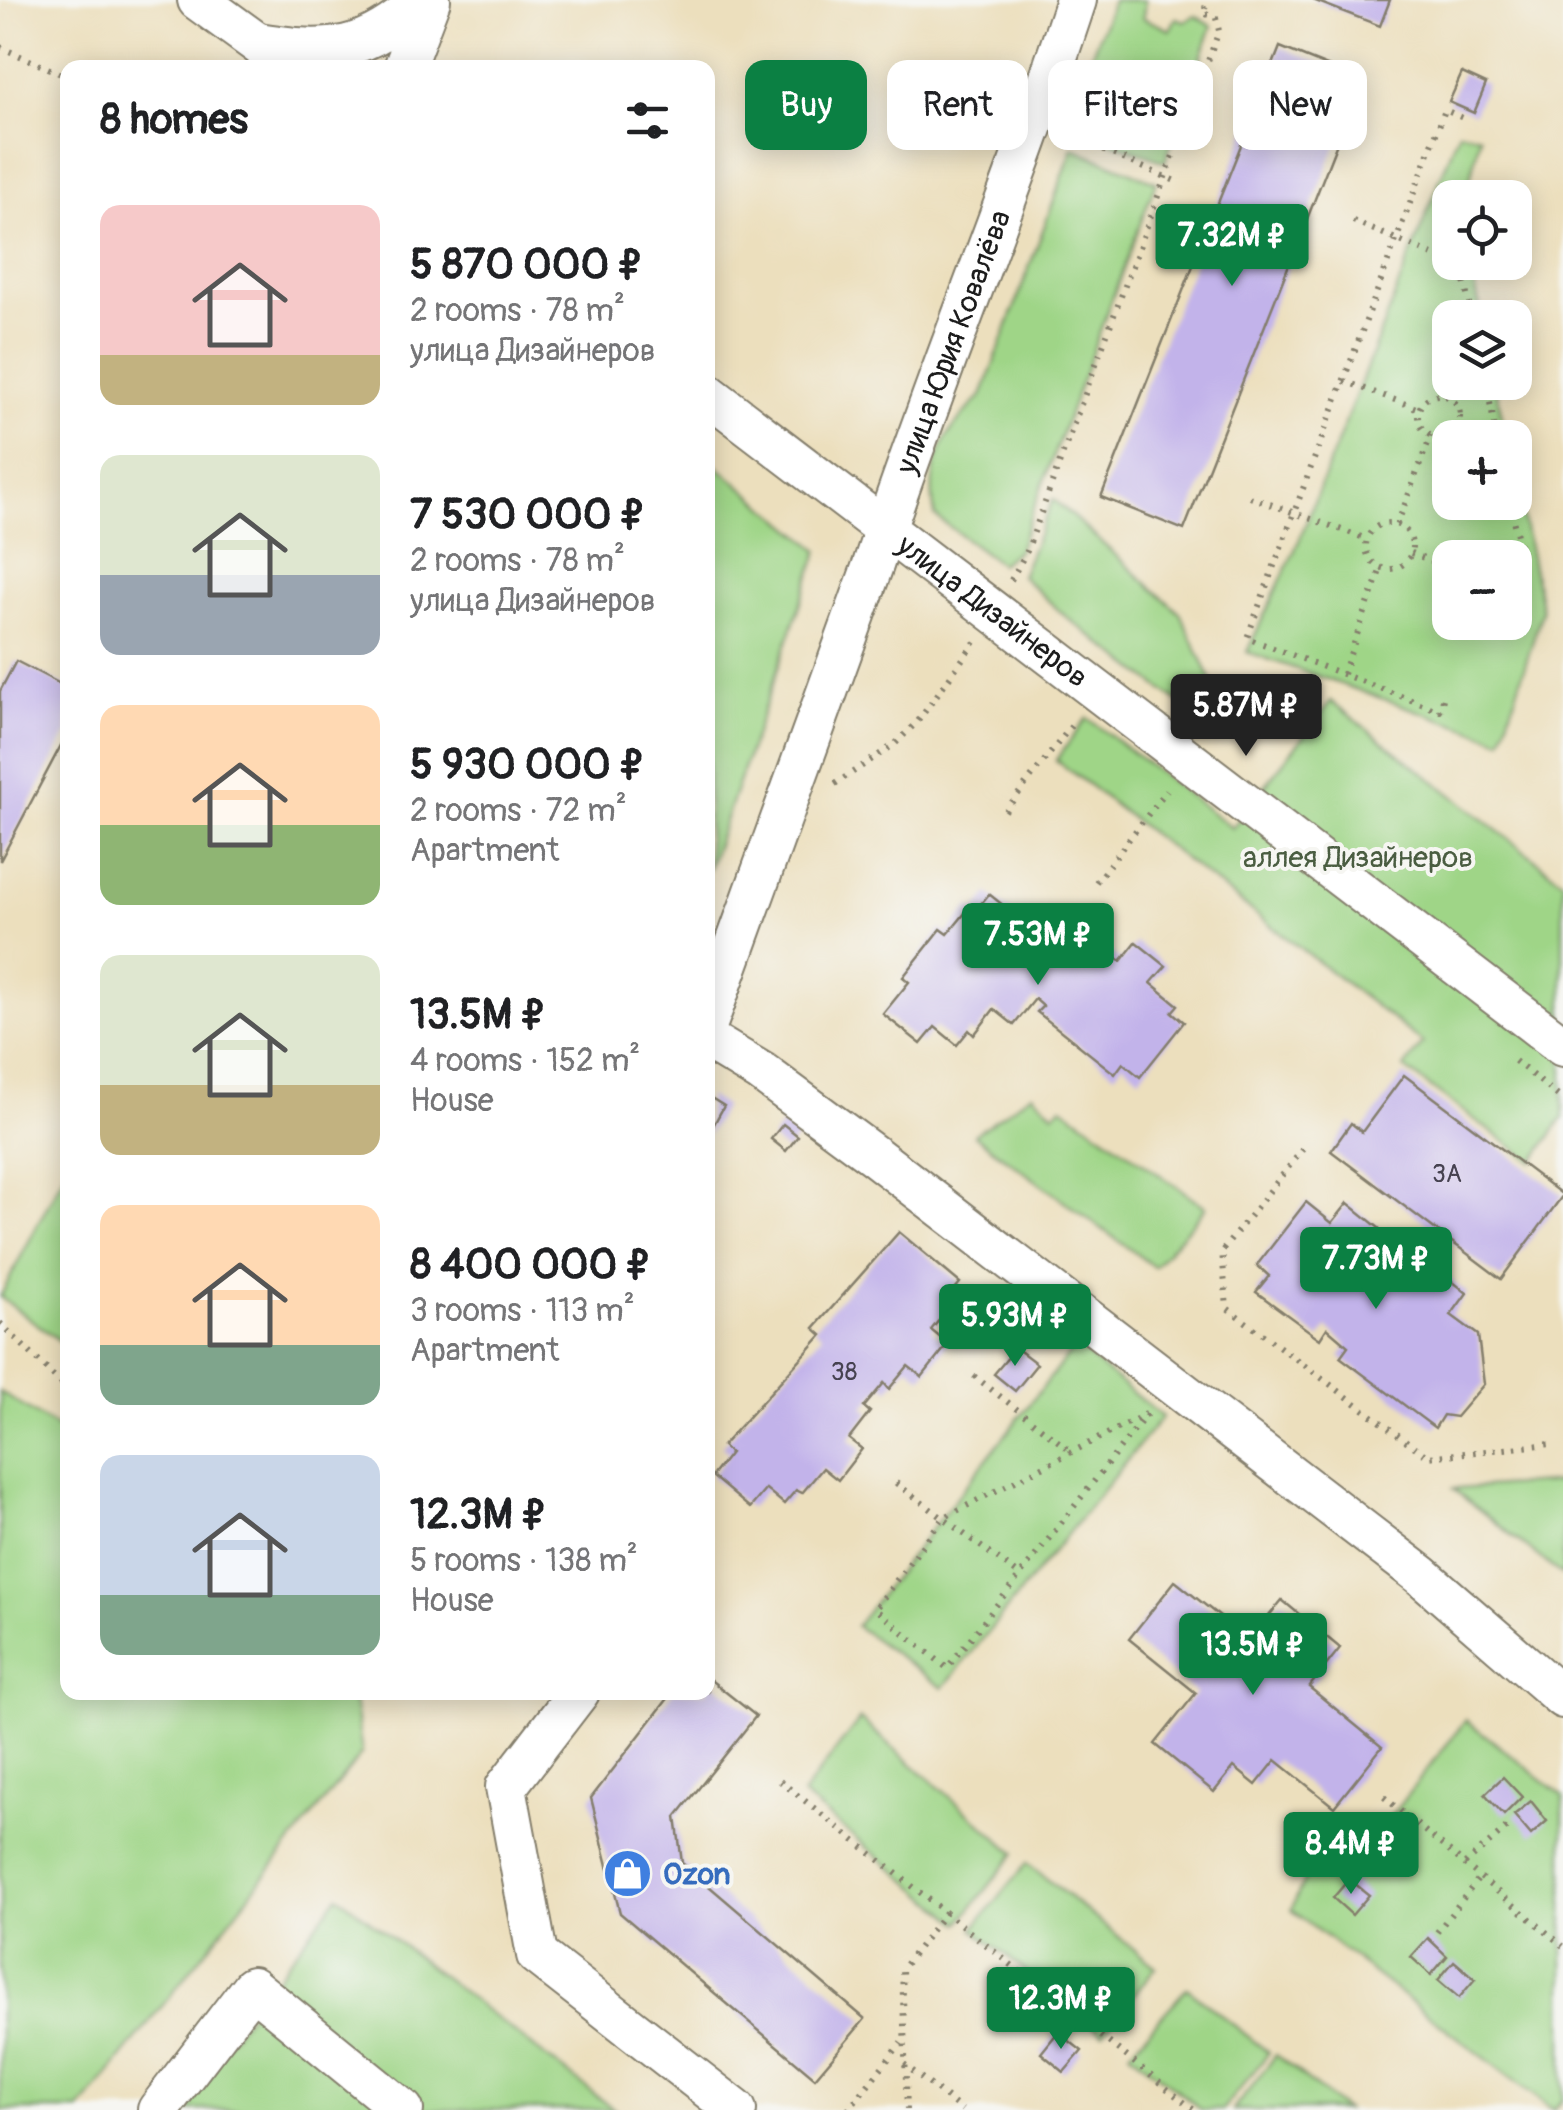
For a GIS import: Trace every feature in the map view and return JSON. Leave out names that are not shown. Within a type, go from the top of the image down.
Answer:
[{"type":"street","points":[[198,0],[274,55],[347,48],[381,33],[422,0]]},
{"type":"street","points":[[407,60],[430,0]]},
{"type":"street","name":"улица Юрия Ковалёва","points":[[715,1002],[886,528],[893,496],[1037,121],[1076,0]]},
{"type":"street","name":"улица Дизайнеров","points":[[715,399],[1563,1046]]},
{"type":"street","points":[[715,1044],[761,1072],[862,1146],[1165,1405],[1421,1575],[1563,1698]]},
{"type":"street","points":[[573,1700],[506,1786],[537,1955],[736,2110]]},
{"type":"street","points":[[158,2110],[252,1987],[403,2110]]},
{"type":"path","points":[[1010,581],[1051,486],[1219,31],[1216,18],[1203,13],[1208,0]]},
{"type":"path","points":[[0,47],[60,73]]},
{"type":"path","points":[[1443,699],[1440,711],[1246,638],[1445,110],[1468,120]]},
{"type":"path","points":[[1037,121],[1180,184]]},
{"type":"path","points":[[1353,220],[1432,254]]},
{"type":"path","points":[[1344,382],[1418,409]]},
{"type":"path","points":[[1397,525],[1431,435],[1419,423],[1418,409],[1432,398]]},
{"type":"path","points":[[1250,497],[1367,539]]},
{"type":"path","points":[[1379,525],[1397,525],[1411,538],[1411,553],[1396,568],[1381,568],[1369,558],[1367,539],[1379,525]]},
{"type":"path","points":[[1411,553],[1432,561]]},
{"type":"path","points":[[1342,674],[1381,568]]},
{"type":"path","points":[[830,788],[896,744],[918,721],[975,642]]},
{"type":"path","points":[[1004,812],[1076,719]]},
{"type":"path","points":[[1096,882],[1167,790]]},
{"type":"path","points":[[1303,1149],[1222,1251],[1227,1308],[1428,1457],[1551,1444]]},
{"type":"path","points":[[0,1323],[60,1382]]},
{"type":"path","points":[[974,1376],[1072,1452]]},
{"type":"path","points":[[1165,1405],[948,1668],[874,1610],[943,1518],[1165,1405]]},
{"type":"path","points":[[896,1483],[1019,1575]]},
{"type":"path","points":[[780,1780],[1194,2110]]},
{"type":"path","points":[[1384,1797],[1563,1946]]},
{"type":"path","points":[[1465,1864],[1512,1823]]},
{"type":"path","points":[[1437,1932],[1480,1877]]},
{"type":"path","points":[[907,2110],[902,1968],[944,1912]]},
{"type":"path","points":[[848,2110],[902,2042]]},
{"type":"path","points":[[903,2063],[962,2110]]},
{"type":"green space","points":[[1113,0],[1145,0],[1143,18],[1170,30],[1176,18],[1185,21],[1196,16],[1212,26],[1200,60],[1089,60]]},
{"type":"green space","points":[[1459,131],[1480,136],[1470,180],[1440,180]]},
{"type":"green space","points":[[1072,150],[1156,182],[1018,550],[1000,564],[935,516],[935,464],[957,422],[982,396]]},
{"type":"green space","points":[[1133,150],[1169,150],[1165,162]]},
{"type":"green space","points":[[1432,200],[1432,280],[1474,280],[1478,300],[1432,300],[1432,400],[1498,400],[1503,420],[1432,420],[1432,520],[1523,520],[1527,540],[1432,540],[1432,640],[1532,640],[1532,562],[1542,611],[1502,740],[1247,652],[1299,541]]},
{"type":"green space","points":[[715,465],[819,550],[715,850]]},
{"type":"green space","points":[[1053,499],[1180,613],[1230,720],[1219,733],[1065,616],[1021,576]]},
{"type":"green space","name":"аллея Дизайнеров","points":[[1331,701],[1563,881],[1563,1118],[1533,1162],[1404,1068],[1423,1043],[1056,760],[1087,718],[1232,828]]},
{"type":"green space","points":[[1032,1093],[1054,1113],[1062,1106],[1206,1207],[1154,1267],[974,1135]]},
{"type":"green space","points":[[60,1181],[60,1341],[0,1297]]},
{"type":"green space","points":[[1075,1346],[1162,1417],[943,1688],[856,1626]]},
{"type":"green space","points":[[0,1392],[60,1430],[60,1700],[354,1700],[362,1753],[80,2110],[0,2110]]},
{"type":"green space","points":[[1563,1482],[1563,1576],[1453,1489]]},
{"type":"green space","points":[[860,1719],[1015,1853],[960,1923],[802,1795]]},
{"type":"green space","points":[[1466,1720],[1563,1796],[1563,2100],[1553,2110],[1291,1910],[1312,1863],[1369,1844]]},
{"type":"green space","points":[[1027,1863],[1156,1967],[1103,2033],[973,1929]]},
{"type":"green space","points":[[338,1896],[615,2110],[176,2110]]},
{"type":"green space","points":[[1187,1988],[1269,2053],[1222,2110],[1202,2110],[1130,2052]]},
{"type":"green space","points":[[1276,2055],[1345,2110],[1233,2110]]},
{"type":"building","points":[[1313,0],[1390,0],[1380,26]]},
{"type":"building","points":[[1280,47],[1312,60],[1275,60]]},
{"type":"building","points":[[1462,73],[1486,84],[1474,113],[1449,102]]},
{"type":"building","points":[[1239,150],[1334,150],[1184,530],[1101,497]]},
{"type":"building","points":[[16,661],[60,684],[60,747],[0,861],[0,691]]},
{"type":"building","points":[[989,894],[1019,918],[1026,910],[1053,933],[1049,938],[1061,948],[1072,934],[1082,941],[1087,934],[1121,961],[1136,942],[1166,966],[1151,983],[1178,1005],[1172,1012],[1184,1022],[1140,1077],[1123,1063],[1115,1074],[1037,1012],[1043,1006],[1035,999],[1014,1025],[994,1009],[974,1035],[969,1030],[957,1045],[935,1027],[921,1044],[883,1014],[909,982],[903,977],[941,929],[948,934],[970,907],[975,911]]},
{"type":"building","points":[[1404,1075],[1563,1195],[1501,1279],[1331,1151],[1351,1123],[1362,1132]]},
{"type":"building","points":[[715,1100],[724,1106],[715,1122]]},
{"type":"building","points":[[783,1124],[798,1136],[786,1151],[771,1139]]},
{"type":"building","points":[[1306,1202],[1332,1223],[1348,1203],[1379,1228],[1367,1249],[1418,1288],[1433,1266],[1467,1293],[1451,1315],[1478,1335],[1484,1384],[1456,1417],[1443,1415],[1435,1428],[1340,1357],[1348,1346],[1327,1328],[1320,1339],[1256,1292],[1269,1276],[1257,1265]]},
{"type":"building","points":[[899,1232],[960,1283],[947,1298],[953,1303],[931,1330],[948,1344],[922,1377],[908,1366],[889,1389],[884,1383],[864,1407],[870,1412],[849,1439],[862,1449],[838,1480],[823,1468],[802,1493],[796,1490],[784,1504],[766,1489],[750,1508],[715,1479],[715,1472],[730,1453],[722,1446],[822,1335],[814,1328]]},
{"type":"building","points":[[1016,1348],[1037,1364],[1015,1391],[994,1374]]},
{"type":"building","points":[[1175,1581],[1249,1640],[1282,1600],[1340,1648],[1309,1687],[1382,1747],[1334,1807],[1276,1760],[1256,1785],[1234,1767],[1214,1792],[1155,1744],[1196,1693],[1129,1639]]},
{"type":"building","points":[[715,1684],[756,1716],[676,1817],[682,1863],[865,2019],[815,2078],[620,1913],[591,1798],[667,1700],[715,1700]]},
{"type":"building","points":[[1503,1777],[1522,1797],[1504,1815],[1485,1794]]},
{"type":"building","points":[[1531,1801],[1547,1821],[1531,1835],[1514,1815]]},
{"type":"building","points":[[1349,1879],[1369,1895],[1352,1915],[1333,1898]]},
{"type":"building","points":[[1428,1938],[1447,1956],[1431,1975],[1411,1957]]},
{"type":"building","points":[[1454,1961],[1475,1979],[1459,1998],[1438,1980]]},
{"type":"building","points":[[1058,2032],[1082,2051],[1064,2072],[1041,2053]]},
{"type":"place","name":"Ozon","points":[[628,1874]]}]
